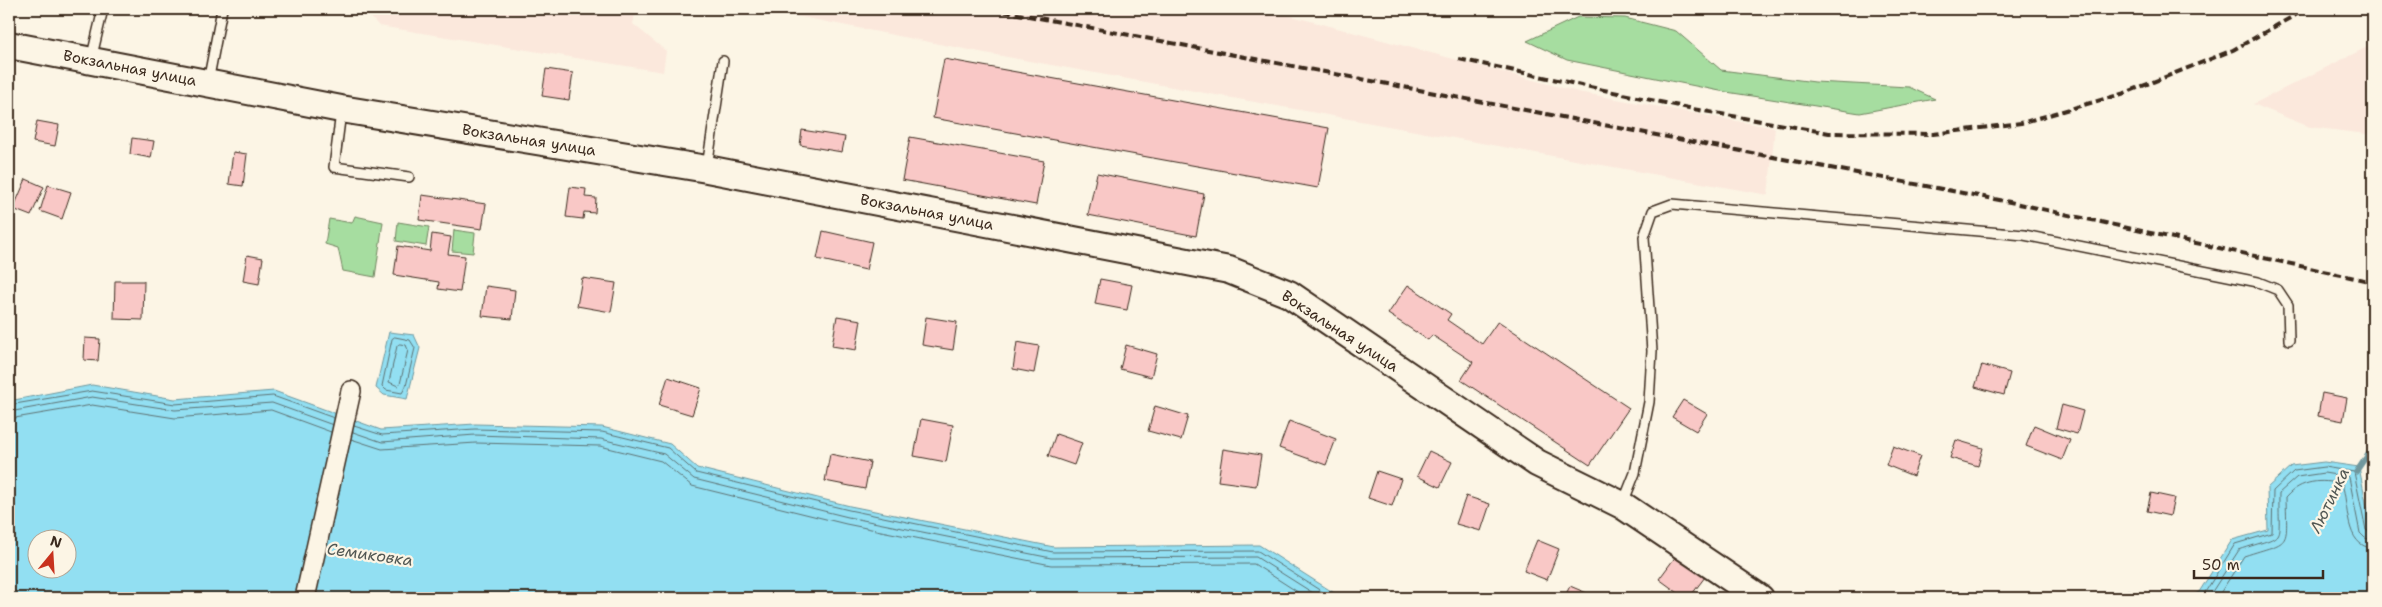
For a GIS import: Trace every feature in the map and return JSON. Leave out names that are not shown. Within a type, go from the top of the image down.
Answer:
[{"type":"main road","name":"Вокзальная улица","points":[[9,45],[341,109],[707,169],[1229,270],[1289,294],[1537,463],[1622,505],[1760,598]]},
{"type":"street","points":[[305,598],[351,391]]},
{"type":"lane","points":[[91,60],[103,9]]},
{"type":"lane","points":[[208,82],[222,9]]},
{"type":"lane","points":[[707,169],[723,61]]},
{"type":"lane","points":[[341,109],[334,167],[409,177]]},
{"type":"lane","points":[[1622,505],[1634,473],[1649,402],[1652,351],[1644,237],[1652,211],[1672,204],[2024,235],[2258,282],[2278,290],[2288,305],[2289,340]]},
{"type":"shaded area","points":[[363,9],[636,9],[633,24],[666,51],[663,72],[379,26]]},
{"type":"shaded area","points":[[761,9],[1265,9],[1578,92],[1775,128],[1768,195],[985,53]]},
{"type":"shaded area","points":[[2373,44],[2373,135],[2310,127],[2253,104]]},
{"type":"green space","points":[[1578,17],[1625,18],[1676,31],[1721,70],[1815,82],[1909,87],[1935,99],[1860,113],[1720,91],[1567,60],[1527,41]]},
{"type":"green space","points":[[355,216],[383,222],[375,277],[343,271],[338,248],[325,244],[329,219],[352,223]]},
{"type":"green space","points":[[398,222],[429,227],[426,246],[396,241]]},
{"type":"green space","points":[[454,230],[475,233],[473,253],[452,251]]},
{"type":"water","points":[[389,332],[414,335],[420,348],[407,399],[384,395],[376,388]]},
{"type":"water","name":"Семиковка","points":[[92,385],[175,399],[274,391],[381,430],[475,424],[602,427],[670,444],[697,468],[850,506],[1054,547],[1259,545],[1342,598],[9,598],[9,401]]},
{"type":"water","points":[[2324,462],[2359,467],[2373,538],[2373,598],[2187,598],[2199,592],[2232,540],[2268,530],[2267,488],[2291,466]]},
{"type":"water","points":[[2128,590],[2157,598],[2112,598]]},
{"type":"building","points":[[944,59],[1329,128],[1318,188],[933,118]]},
{"type":"building","points":[[546,69],[573,73],[569,100],[542,96]]},
{"type":"building","points":[[37,121],[59,125],[55,146],[33,142]]},
{"type":"building","points":[[802,130],[845,137],[842,152],[800,145]]},
{"type":"building","points":[[910,137],[1044,161],[1036,205],[902,180]]},
{"type":"building","points":[[132,138],[154,141],[151,158],[130,154]]},
{"type":"building","points":[[233,152],[247,154],[243,186],[229,184]]},
{"type":"building","points":[[1097,173],[1204,194],[1196,236],[1088,215]]},
{"type":"building","points":[[26,179],[44,187],[31,216],[13,209]]},
{"type":"building","points":[[48,185],[71,192],[62,219],[40,211]]},
{"type":"building","points":[[570,187],[586,189],[585,197],[596,198],[595,213],[584,212],[583,219],[566,217]]},
{"type":"building","points":[[422,195],[486,204],[482,229],[419,220]]},
{"type":"building","points":[[823,231],[872,242],[866,270],[817,259]]},
{"type":"building","points":[[432,234],[451,237],[448,254],[465,256],[460,292],[438,289],[439,282],[394,275],[398,246],[430,251]]},
{"type":"building","points":[[247,255],[263,258],[259,284],[243,281]]},
{"type":"building","points":[[582,278],[616,283],[611,312],[577,306]]},
{"type":"building","points":[[1100,279],[1132,285],[1127,310],[1095,304]]},
{"type":"building","points":[[115,281],[144,281],[143,320],[114,319]]},
{"type":"building","points":[[1408,285],[1451,314],[1447,320],[1482,344],[1498,321],[1629,408],[1590,465],[1461,380],[1473,362],[1432,335],[1428,340],[1388,314]]},
{"type":"building","points":[[486,286],[515,290],[512,319],[482,316]]},
{"type":"building","points":[[837,316],[861,320],[856,350],[832,346]]},
{"type":"building","points":[[926,317],[957,322],[953,350],[922,345]]},
{"type":"building","points":[[85,338],[100,339],[98,361],[84,360]]},
{"type":"building","points":[[1017,342],[1039,346],[1034,373],[1013,369]]},
{"type":"building","points":[[1126,345],[1157,354],[1151,377],[1120,369]]},
{"type":"building","points":[[1982,365],[2010,373],[2004,395],[1975,387]]},
{"type":"building","points":[[668,377],[701,388],[692,415],[659,405]]},
{"type":"building","points":[[2322,393],[2347,398],[2343,421],[2318,416]]},
{"type":"building","points":[[1683,400],[1707,414],[1696,431],[1672,417]]},
{"type":"building","points":[[2062,405],[2083,411],[2077,434],[2056,428]]},
{"type":"building","points":[[1155,406],[1188,416],[1181,440],[1148,431]]},
{"type":"building","points":[[921,419],[953,425],[946,462],[914,456]]},
{"type":"building","points":[[1289,421],[1336,439],[1326,465],[1279,448]]},
{"type":"building","points":[[2034,425],[2070,440],[2062,460],[2026,446]]},
{"type":"building","points":[[1056,434],[1082,443],[1074,465],[1048,456]]},
{"type":"building","points":[[1956,440],[1983,448],[1978,466],[1950,458]]},
{"type":"building","points":[[1893,446],[1920,456],[1913,476],[1886,465]]},
{"type":"building","points":[[1223,449],[1261,455],[1256,486],[1218,481]]},
{"type":"building","points":[[1429,451],[1452,462],[1440,487],[1417,476]]},
{"type":"building","points":[[830,454],[870,462],[865,489],[825,481]]},
{"type":"building","points":[[1377,471],[1401,479],[1392,506],[1368,498]]},
{"type":"building","points":[[2151,493],[2174,498],[2170,516],[2147,511]]},
{"type":"building","points":[[1466,496],[1490,504],[1481,531],[1456,524]]},
{"type":"building","points":[[1537,540],[1559,549],[1547,580],[1524,571]]},
{"type":"building","points":[[1676,556],[1705,577],[1689,598],[1685,598],[1659,579]]},
{"type":"building","points":[[1570,586],[1596,597],[1564,598]]},
{"type":"waterway","name":"Лютинка","points":[[2356,472],[2373,447]]},
{"type":"railway","points":[[992,9],[2010,202],[2373,282]]},
{"type":"railway","points":[[1459,59],[1693,109],[1829,133],[1933,134],[2021,123],[2125,93],[2233,50],[2306,9]]}]
